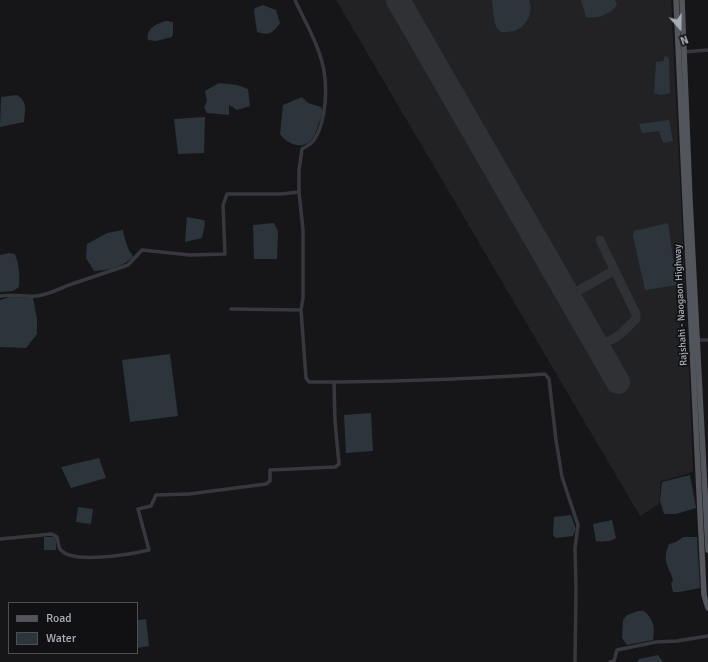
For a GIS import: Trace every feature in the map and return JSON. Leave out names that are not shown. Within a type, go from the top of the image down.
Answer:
[{"type":"main road","name":"Rajshahi - Naogaon Highway","points":[[676,0],[684,193],[708,550]]},
{"type":"main road","name":"Rajshahi - Naogaon Highway","points":[[682,0],[683,52],[698,340],[695,352],[704,595],[708,608]]},
{"type":"street","points":[[295,0],[322,62],[326,96],[325,111],[317,133],[313,141],[302,149],[299,170],[299,192],[303,230],[303,290],[301,310],[306,378],[309,382],[465,380],[545,374],[548,379],[562,476],[578,525],[575,548],[576,590],[574,662]]},
{"type":"street","points":[[683,52],[708,50]]},
{"type":"street","points":[[0,296],[37,296],[61,289],[128,265],[142,250],[190,255],[225,254],[223,205],[227,194],[280,194],[299,192]]},
{"type":"street","points":[[231,309],[301,310]]},
{"type":"street","points":[[698,340],[708,340]]},
{"type":"street","points":[[0,539],[52,534],[57,537],[60,549],[67,554],[85,558],[130,554],[149,550],[138,509],[152,506],[156,495],[189,494],[266,484],[270,481],[270,470],[335,467],[339,464],[335,422],[334,382]]},
{"type":"street","points":[[610,662],[614,661],[617,650],[656,642],[677,641],[708,636]]},
{"type":"shaded area","points":[[336,0],[671,0],[686,302],[682,305],[689,370],[693,472],[661,481],[659,504],[640,516]]},
{"type":"water","points":[[492,0],[529,0],[531,10],[526,22],[519,29],[501,32],[496,26]]},
{"type":"water","points":[[581,0],[615,0],[617,5],[603,16],[586,17]]},
{"type":"water","points":[[263,5],[276,10],[280,23],[268,34],[257,32],[254,11],[255,8]]},
{"type":"water","points":[[166,21],[173,22],[172,37],[156,41],[148,40],[149,32],[152,27]]},
{"type":"water","points":[[665,56],[669,58],[670,93],[661,95],[654,93],[656,62],[663,61]]},
{"type":"water","points":[[219,83],[237,85],[248,89],[250,106],[237,110],[229,105],[229,115],[207,113],[204,107],[207,101],[205,91]]},
{"type":"water","points":[[17,95],[23,100],[24,103],[24,122],[0,127],[1,97]]},
{"type":"water","points":[[302,97],[308,103],[321,107],[322,114],[312,139],[304,145],[295,145],[287,141],[280,134],[283,105]]},
{"type":"water","points":[[205,117],[204,153],[178,154],[174,119]]},
{"type":"water","points":[[669,120],[673,141],[663,143],[659,131],[642,133],[639,124]]},
{"type":"water","points":[[187,217],[204,220],[205,224],[202,238],[185,242]]},
{"type":"water","points":[[274,223],[278,231],[277,259],[254,259],[253,225]]},
{"type":"water","points":[[668,223],[677,285],[645,290],[633,236],[634,231]]},
{"type":"water","points":[[123,230],[128,249],[133,257],[125,263],[115,267],[94,271],[86,258],[87,244],[107,233]]},
{"type":"water","points":[[9,253],[15,254],[19,270],[19,287],[13,291],[0,292],[0,255]]},
{"type":"water","points":[[9,297],[33,298],[37,319],[37,334],[26,348],[0,347],[0,300]]},
{"type":"water","points":[[170,354],[178,416],[130,422],[122,360]]},
{"type":"water","points":[[371,413],[373,451],[346,453],[344,415]]},
{"type":"water","points":[[99,458],[106,478],[71,488],[61,467]]},
{"type":"water","points":[[690,475],[696,508],[676,514],[664,514],[660,501],[662,482]]},
{"type":"water","points":[[78,507],[93,509],[91,524],[76,522]]},
{"type":"water","points":[[571,515],[576,529],[573,536],[556,538],[553,535],[554,517]]},
{"type":"water","points":[[612,520],[616,538],[601,542],[596,541],[593,524]]},
{"type":"water","points":[[44,537],[56,537],[56,550],[44,550]]},
{"type":"water","points":[[683,537],[697,537],[700,588],[673,592],[671,583],[673,581],[666,561],[666,553],[669,544],[676,542]]},
{"type":"water","points":[[638,611],[644,611],[652,621],[654,627],[653,640],[627,645],[622,638],[623,620],[627,615]]},
{"type":"water","points":[[146,619],[149,646],[138,648],[138,620]]},
{"type":"water","points":[[658,655],[663,662],[637,662],[639,659]]},
{"type":"taxiway","points":[[595,343],[607,342],[613,339],[636,319],[636,314],[600,240]]},
{"type":"taxiway","points":[[569,296],[615,270]]},
{"type":"runway","points":[[398,0],[618,382]]}]
